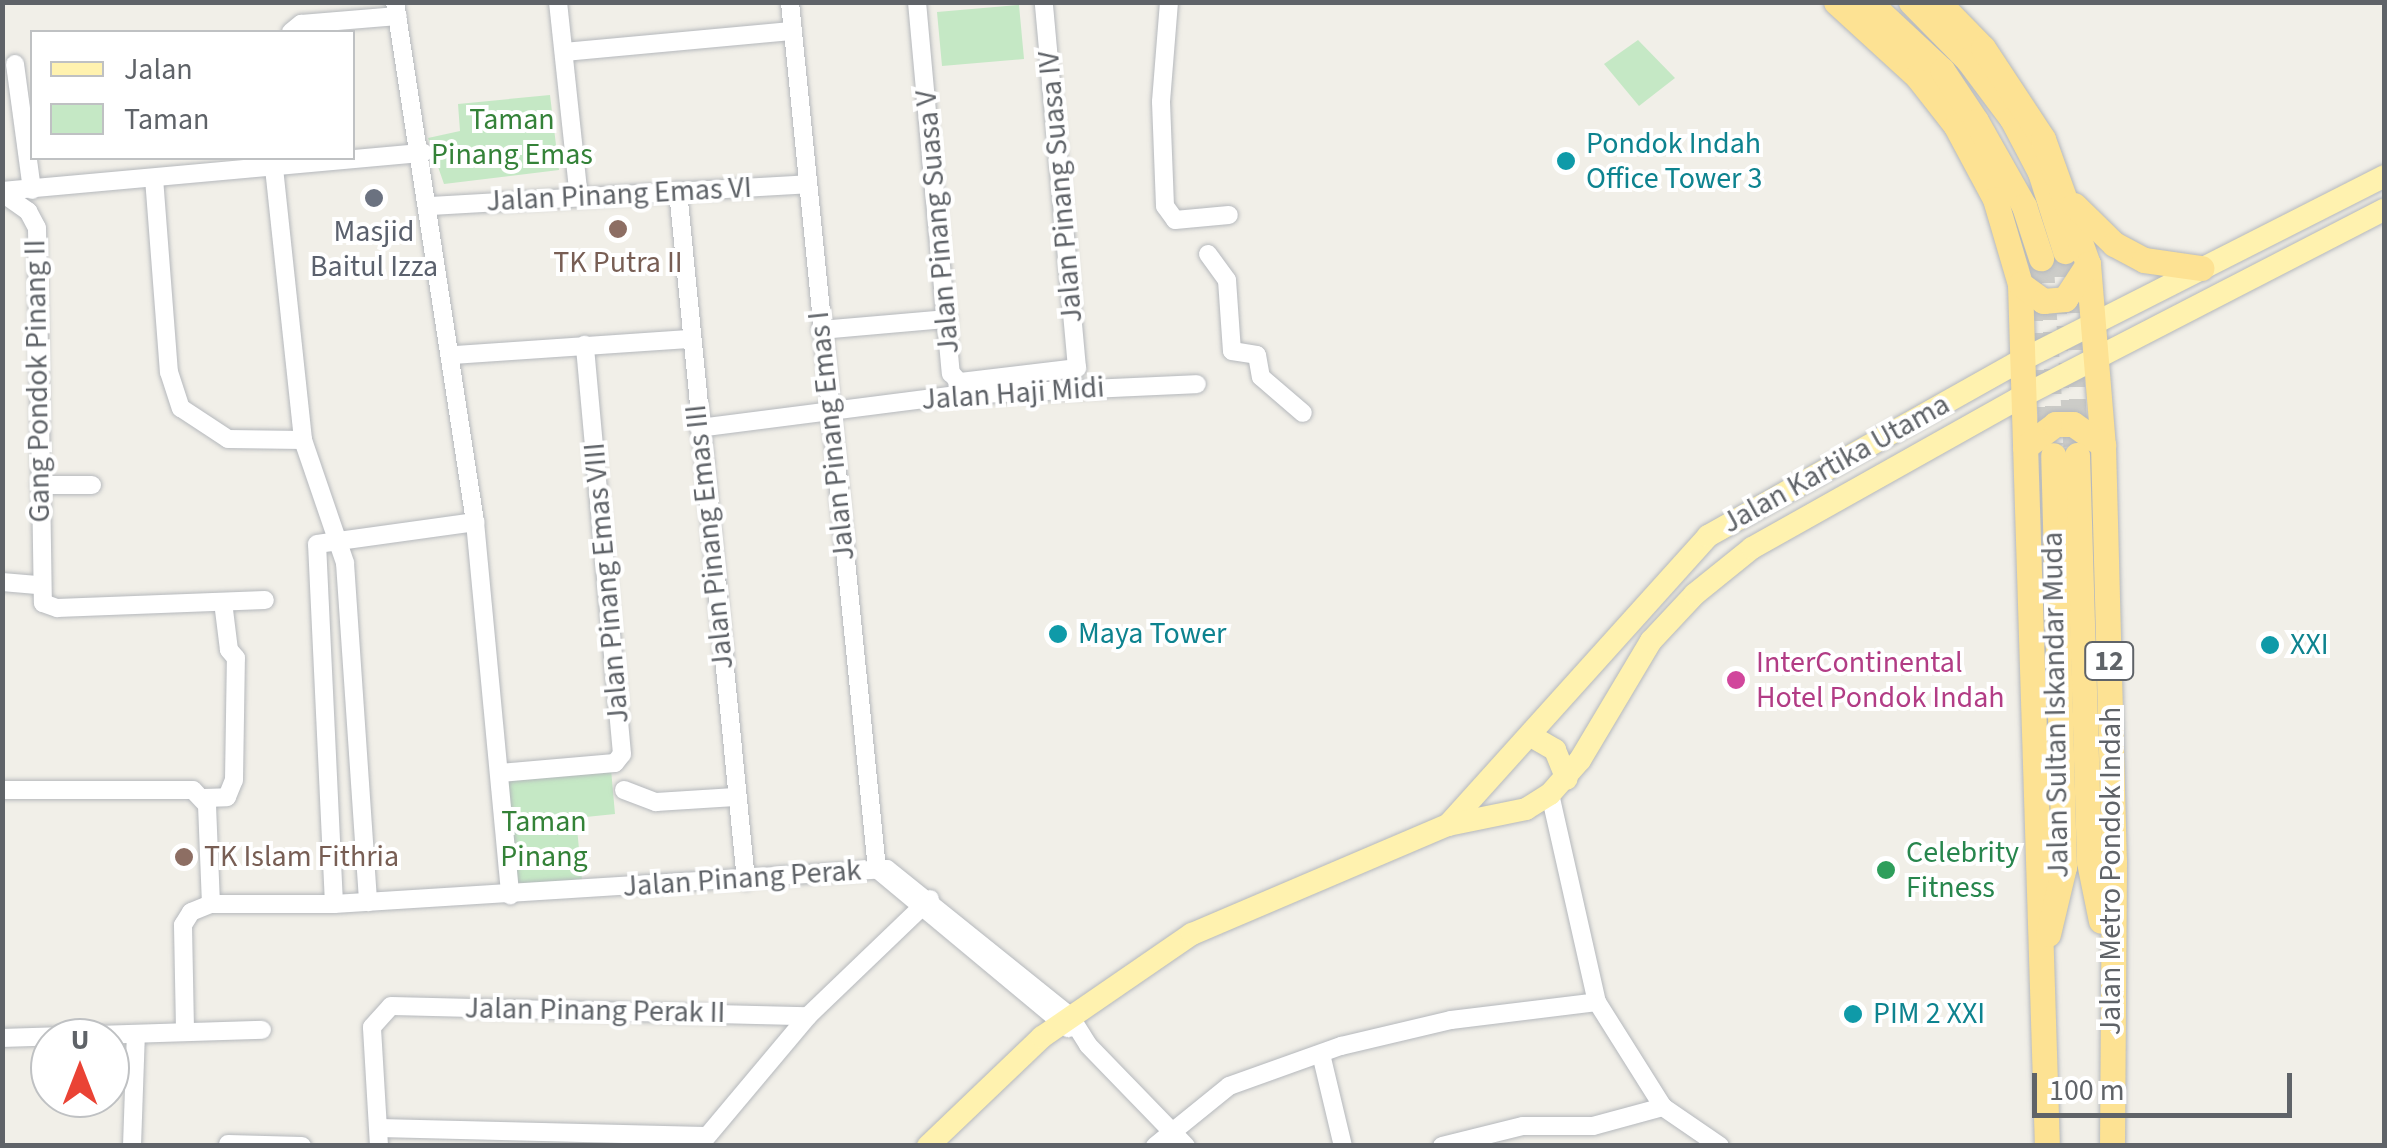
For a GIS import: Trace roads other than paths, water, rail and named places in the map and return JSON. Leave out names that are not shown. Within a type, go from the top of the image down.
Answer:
[{"type":"highway","name":"12","points":[[1836,2],[1917,76],[1956,126],[1995,199],[2020,284],[2047,1146]]},
{"type":"highway","name":"12","points":[[1868,2],[1942,70],[2024,206],[2065,258]]},
{"type":"highway","name":"12","points":[[1912,2],[1968,60],[2012,119],[2040,172],[2065,258],[2096,322],[2100,356]]},
{"type":"highway","name":"12","points":[[1938,2],[2012,87],[2070,202],[2065,258]]},
{"type":"highway","points":[[2070,202],[2114,244],[2144,260],[2201,268]]},
{"type":"highway","points":[[2020,284],[2043,301],[2066,299],[2065,258]]},
{"type":"highway","name":"Jalan Metro Pondok Indah","points":[[2100,356],[2114,861],[2110,965],[2112,1146]]},
{"type":"highway","points":[[2025,447],[2056,424],[2083,428],[2103,445]]},
{"type":"highway","name":"Jalan Sultan Iskandar Muda","points":[[2043,953],[2064,867],[2065,456],[2089,862],[2110,965]]},
{"type":"main road","name":"Jalan Kartika Utama","points":[[1448,825],[1708,536],[2022,360],[2384,176]]},
{"type":"main road","name":"Jalan Kartika Utama","points":[[928,1146],[1069,1024],[1231,914],[1448,825],[1526,809],[1559,786],[1617,692],[1674,615],[1752,548],[2023,396],[2384,210]]},
{"type":"main road","points":[[2246,246],[2260,275]]},
{"type":"main road","points":[[1588,670],[1598,688],[1617,692]]},
{"type":"main road","points":[[1568,695],[1586,703],[1598,724]]},
{"type":"main road","points":[[1531,736],[1555,750],[1559,786]]},
{"type":"main road","points":[[1498,769],[1502,788],[1526,809]]},
{"type":"street","points":[[558,2],[579,197]]},
{"type":"street","name":"Jalan Pinang Emas I","points":[[790,2],[877,869]]},
{"type":"street","name":"Jalan Pinang Suasa V","points":[[918,2],[951,374],[958,382],[1075,372]]},
{"type":"street","name":"Jalan Pinang Suasa IV","points":[[1044,2],[1075,372]]},
{"type":"street","points":[[1170,2],[1161,102],[1168,216],[1229,215]]},
{"type":"street","points":[[294,30],[301,24],[396,9],[454,355],[475,522],[510,895]]},
{"type":"street","points":[[564,52],[793,30]]},
{"type":"street","points":[[15,64],[14,191],[353,160]]},
{"type":"street","points":[[355,160],[423,153]]},
{"type":"street","points":[[274,168],[303,440],[350,608],[368,902]]},
{"type":"street","points":[[154,178],[169,372],[181,408],[228,439],[303,440]]},
{"type":"street","name":"Jalan Pinang Emas VI","points":[[431,206],[807,184]]},
{"type":"street","name":"Gang Pondok Pinang II","points":[[14,191],[37,228],[40,586]]},
{"type":"street","name":"Jalan Pinang Emas III","points":[[678,191],[746,882]]},
{"type":"street","points":[[1208,254],[1227,280],[1232,350],[1257,354],[1261,376],[1303,413]]},
{"type":"street","points":[[821,330],[948,319]]},
{"type":"street","points":[[454,355],[690,339]]},
{"type":"street","name":"Jalan Pinang Emas VIII","points":[[500,774],[615,763],[622,754],[584,345]]},
{"type":"street","name":"Jalan Haji Midi","points":[[699,428],[956,395],[1197,384]]},
{"type":"street","points":[[40,486],[92,485]]},
{"type":"street","points":[[329,540],[475,522]]},
{"type":"street","points":[[329,540],[334,904]]},
{"type":"street","points":[[2,582],[40,586],[43,603],[51,608],[264,600]]},
{"type":"street","points":[[2,790],[193,790],[204,798],[227,797],[234,780],[236,658],[229,650],[223,602]]},
{"type":"street","points":[[1559,786],[1597,1002],[1662,1107],[1720,1146]]},
{"type":"street","points":[[624,790],[656,802],[735,796]]},
{"type":"street","points":[[185,1030],[183,925],[190,912],[211,904],[204,798]]},
{"type":"street","name":"Jalan Pinang Perak","points":[[211,904],[334,904],[746,882],[877,869],[898,872],[925,904],[1069,1024],[1186,1146]]},
{"type":"street","points":[[379,1137],[702,1141],[808,1016],[925,904]]},
{"type":"street","points":[[1155,1146],[1229,1086],[1321,1054],[1419,1025],[1597,1002]]},
{"type":"street","name":"Jalan Pinang Perak II","points":[[379,1137],[372,1027],[382,1010],[808,1016]]},
{"type":"street","points":[[2,1038],[262,1030]]},
{"type":"street","points":[[132,1146],[136,1034]]},
{"type":"street","points":[[1321,1054],[1343,1146]]},
{"type":"street","points":[[1442,1146],[1523,1126],[1593,1126],[1662,1107]]},
{"type":"street","points":[[1592,1146],[1593,1126]]},
{"type":"street","points":[[228,1144],[302,1146]]},
{"type":"tunnel","points":[[2065,251],[2076,446]]},
{"type":"tunnel","points":[[2041,258],[2052,445]]},
{"type":"place","name":"Pondok Indah Office Tower 3","points":[[1566,161]]},
{"type":"place","name":"Masjid Baitul Izza","points":[[374,198]]},
{"type":"place","name":"TK Putra II","points":[[618,229]]},
{"type":"place","name":"Maya Tower","points":[[1058,634]]},
{"type":"place","name":"XXI","points":[[2270,645]]},
{"type":"place","name":"InterContinental Hotel Pondok Indah","points":[[1736,680]]},
{"type":"place","name":"TK Islam Fithria","points":[[184,857]]},
{"type":"place","name":"Celebrity Fitness","points":[[1886,870]]},
{"type":"place","name":"PIM 2 XXI","points":[[1853,1014]]},
{"type":"park label","name":"Taman Pinang Emas","points":[[512,137]]},
{"type":"park label","name":"Taman Pinang","points":[[544,839]]}]
